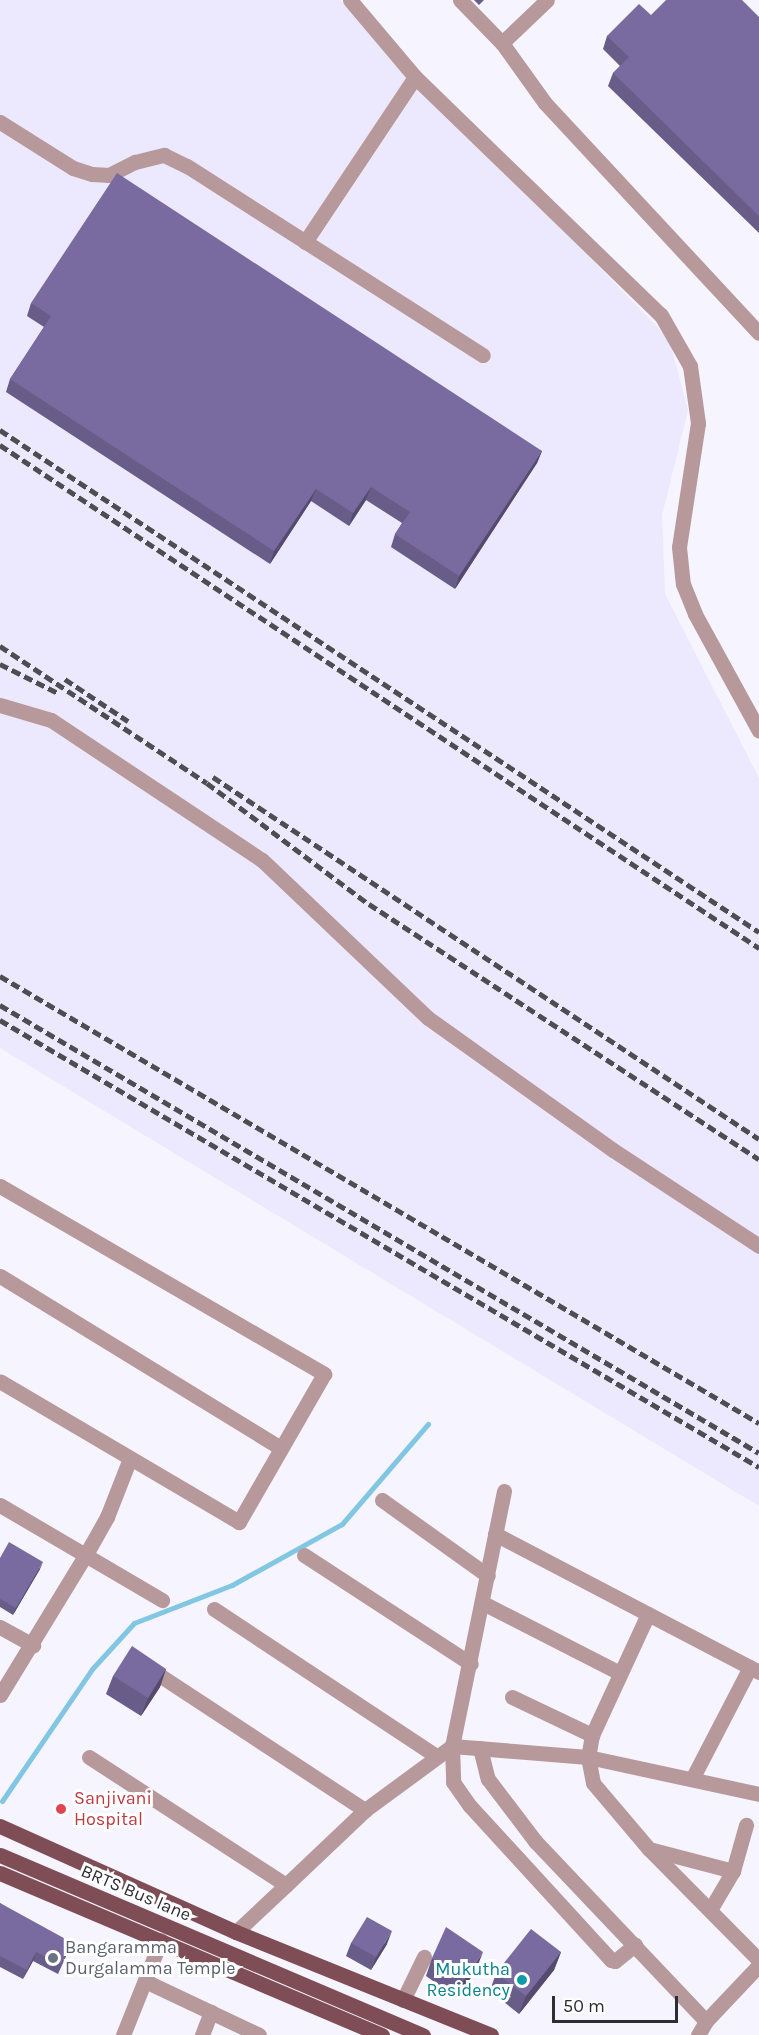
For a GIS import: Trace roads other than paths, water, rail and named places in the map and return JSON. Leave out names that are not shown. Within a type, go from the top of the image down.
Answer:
[{"type":"main road","points":[[0,1826],[236,1932],[491,2035]]},
{"type":"main road","name":"BRTS Bus lane","points":[[0,1855],[423,2035]]},
{"type":"main road","points":[[0,1873],[382,2035]]},
{"type":"street","points":[[350,0],[415,77],[662,315],[690,366],[698,423],[680,547],[683,584],[695,614],[759,731]]},
{"type":"street","points":[[460,0],[502,43],[545,103],[759,333]]},
{"type":"street","points":[[502,43],[547,0]]},
{"type":"street","points":[[305,242],[415,77]]},
{"type":"street","points":[[0,122],[73,168],[92,174],[109,176],[135,162],[164,155],[483,355]]},
{"type":"street","points":[[0,705],[51,720],[262,860],[428,1018],[613,1150],[759,1246]]},
{"type":"street","points":[[0,1186],[324,1374],[238,1522],[129,1461],[0,1381]]},
{"type":"street","points":[[0,1276],[281,1448]]},
{"type":"street","points":[[0,1695],[33,1645],[107,1517],[129,1461]]},
{"type":"street","points":[[504,1491],[502,1537],[488,1576],[487,1606],[471,1664],[467,1747],[453,1782],[470,1806],[611,1960],[627,1952]]},
{"type":"street","points":[[382,1500],[488,1576]]},
{"type":"street","points":[[0,1505],[162,1600]]},
{"type":"street","points":[[502,1537],[755,1670],[692,1779]]},
{"type":"street","points":[[304,1555],[471,1664]]},
{"type":"street","points":[[487,1606],[620,1673]]},
{"type":"street","points":[[214,1609],[436,1756]]},
{"type":"street","points":[[648,1614],[592,1735],[588,1757],[593,1783],[649,1849],[759,1960]]},
{"type":"street","points":[[0,1627],[33,1645]]},
{"type":"street","points":[[138,1661],[365,1810]]},
{"type":"street","points":[[512,1697],[592,1735]]},
{"type":"street","points":[[467,1747],[535,1841],[627,1952],[706,2021]]},
{"type":"street","points":[[236,1932],[365,1810],[436,1756],[467,1747],[588,1757],[759,1794]]},
{"type":"street","points":[[89,1757],[286,1885]]},
{"type":"street","points":[[710,1910],[733,1871],[746,1825]]},
{"type":"street","points":[[649,1849],[733,1871]]},
{"type":"street","points":[[123,2035],[161,1940]]},
{"type":"street","points":[[403,2000],[424,1957]]},
{"type":"street","points":[[699,2035],[706,2021],[753,1984],[759,1965]]},
{"type":"street","points":[[145,1980],[259,2035]]},
{"type":"street","points":[[202,2035],[211,2012]]},
{"type":"waterway","points":[[2,1801],[92,1669],[134,1623],[232,1585],[342,1524],[428,1424]]},
{"type":"railway","points":[[0,430],[759,932]]},
{"type":"railway","points":[[0,445],[759,948]]},
{"type":"railway","points":[[0,646],[207,783],[369,904],[759,1159]]},
{"type":"railway","points":[[0,664],[58,693]]},
{"type":"railway","points":[[65,679],[128,721]]},
{"type":"railway","points":[[213,777],[759,1139]]},
{"type":"railway","points":[[0,976],[759,1423]]},
{"type":"railway","points":[[0,1005],[759,1453]]},
{"type":"railway","points":[[0,1020],[759,1467]]},
{"type":"place","name":"Sanjivani Hospital","points":[[61,1809]]},
{"type":"place","name":"Bangaramma Durgalamma Temple","points":[[53,1958]]},
{"type":"place","name":"Mukutha Residency","points":[[522,1980]]}]
